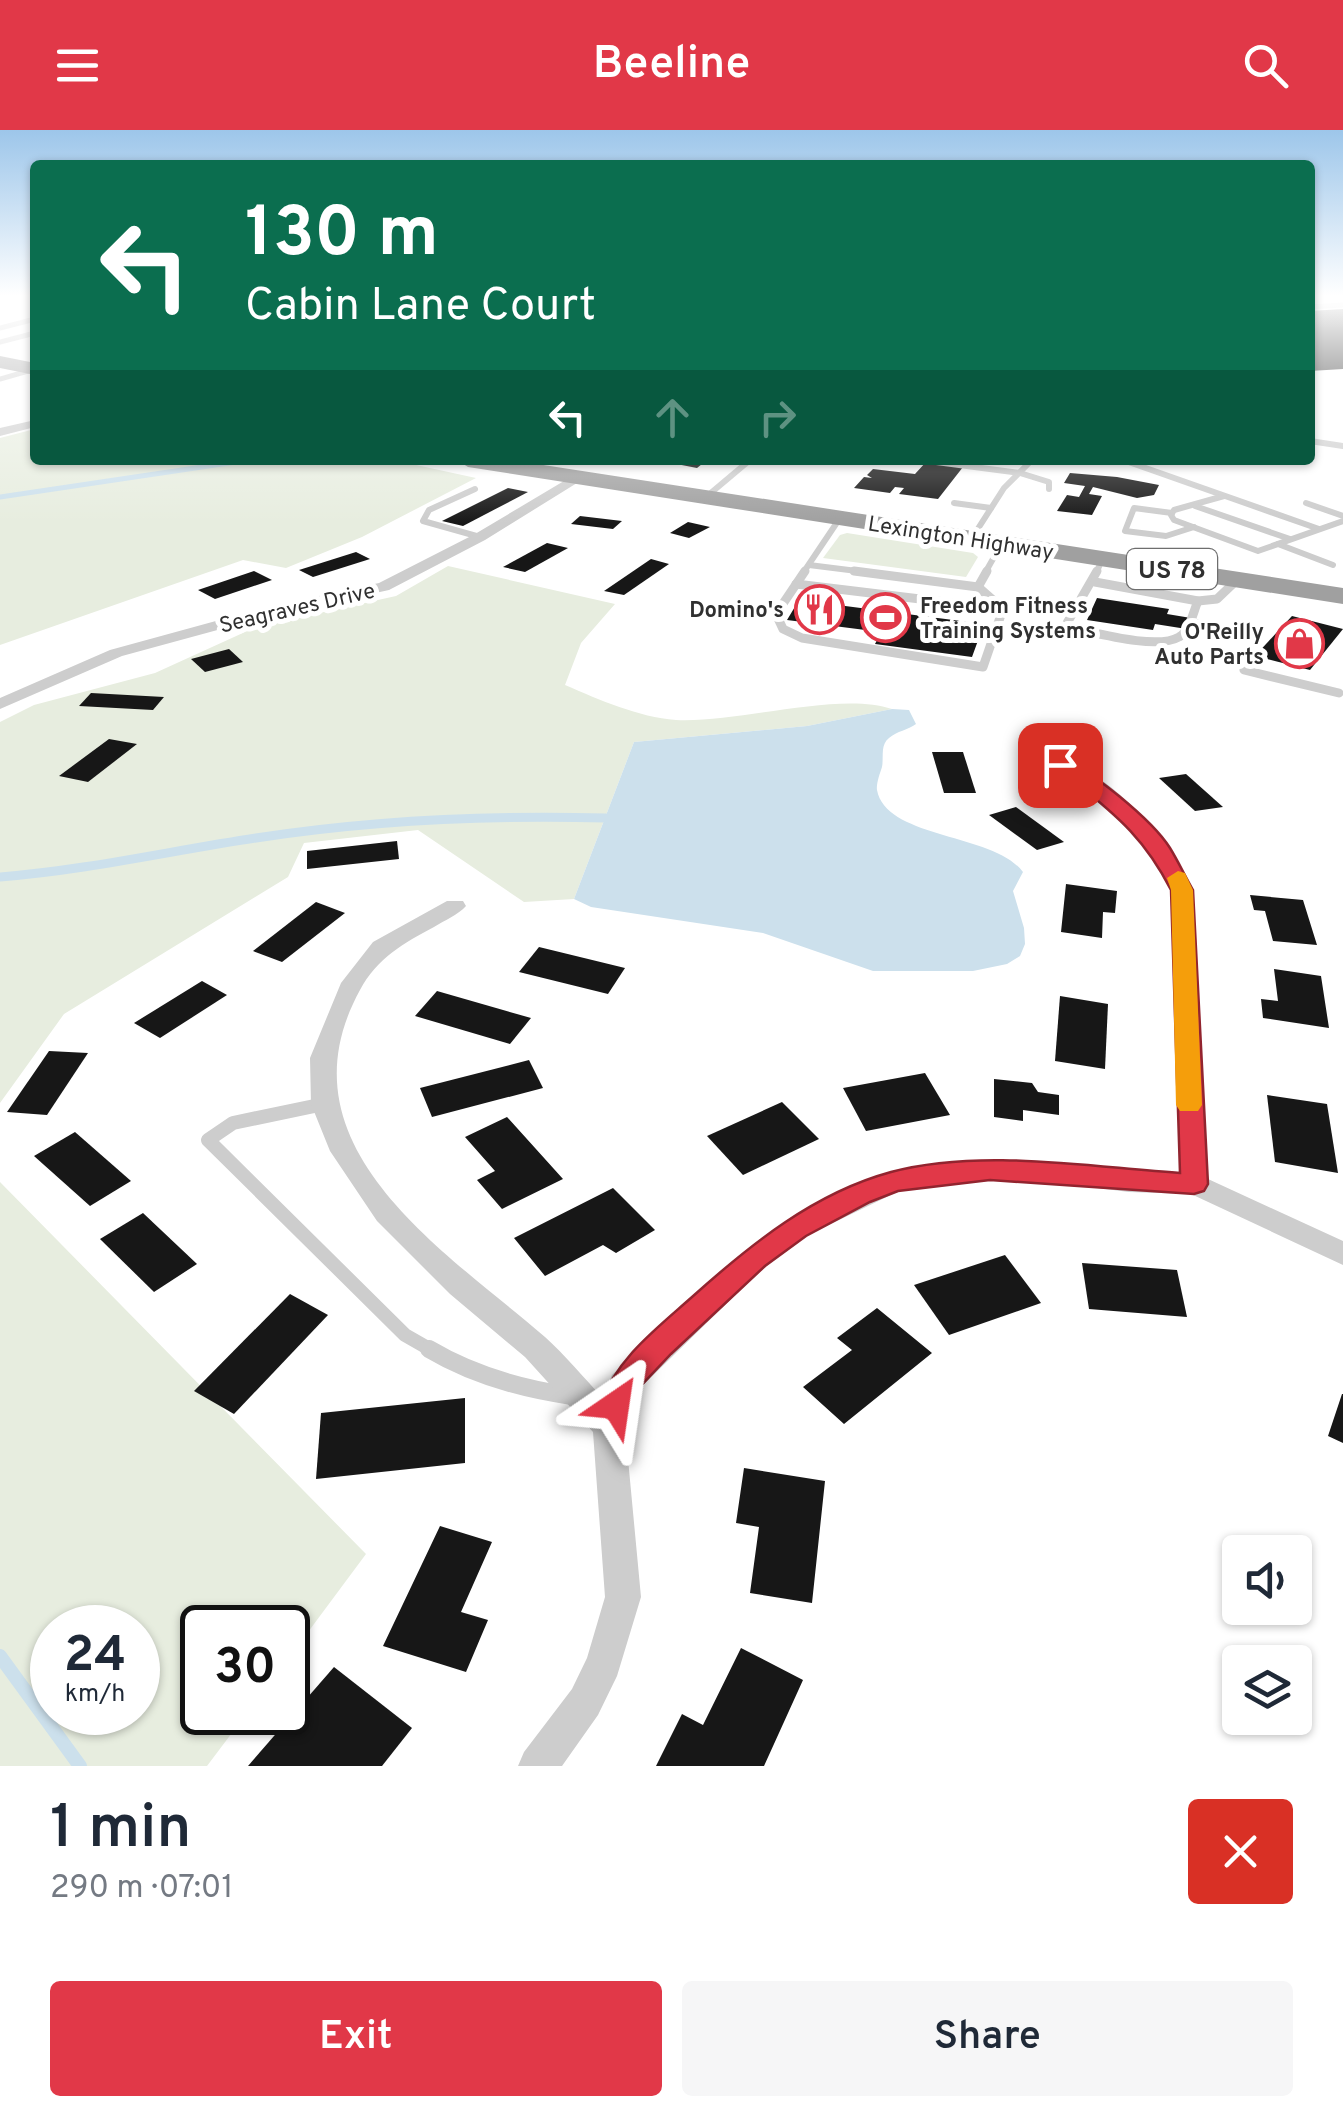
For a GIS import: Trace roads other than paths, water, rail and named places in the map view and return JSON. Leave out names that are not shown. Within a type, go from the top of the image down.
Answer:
[{"type":"highway","name":"US 78","points":[[499,465],[580,478]]},
{"type":"highway","name":"Lexington Highway","points":[[580,478],[1002,543],[1099,570],[1238,580],[1343,596]]},
{"type":"street","points":[[0,432],[30,424]]},
{"type":"street","name":"Seagraves Drive","points":[[0,704],[116,653],[384,586],[480,538],[580,478]]},
{"type":"street","points":[[1060,765],[1079,775],[1150,838],[1176,872],[1182,890],[1194,1184]]},
{"type":"street","points":[[455,906],[381,947],[349,988],[322,1058],[324,1104],[343,1151],[387,1214],[460,1286],[536,1348],[609,1427]]},
{"type":"street","points":[[538,1766],[585,1702],[604,1663],[623,1597],[609,1427],[623,1384],[660,1344],[754,1258],[796,1228],[896,1181],[990,1170],[1194,1184],[1343,1254]]},
{"type":"lane","points":[[0,379],[27,371]]},
{"type":"lane","points":[[1315,442],[1343,446]]},
{"type":"lane","points":[[706,498],[744,465]]},
{"type":"lane","points":[[956,465],[1044,479],[1050,484],[1049,489]]},
{"type":"lane","points":[[972,538],[1004,488],[1028,465]]},
{"type":"lane","points":[[1146,465],[1319,529]]},
{"type":"lane","points":[[475,489],[429,510],[422,520],[480,538]]},
{"type":"lane","points":[[1194,527],[1166,536],[1125,530],[1134,508],[1172,513],[1224,496]]},
{"type":"lane","points":[[954,503],[991,508]]},
{"type":"lane","points":[[1306,503],[1343,519]]},
{"type":"lane","points":[[1192,505],[1290,539]]},
{"type":"lane","points":[[1172,513],[1174,520],[1258,550],[1343,519]]},
{"type":"lane","points":[[840,518],[776,614],[783,629],[802,638],[983,667],[1003,609]]},
{"type":"lane","points":[[978,587],[1002,543]]},
{"type":"lane","points":[[1278,544],[1333,565]]},
{"type":"lane","points":[[808,565],[978,587],[1003,609]]},
{"type":"lane","points":[[1198,601],[1183,634],[1176,638],[1159,640],[1072,628],[1067,622],[1073,606],[1099,570],[1198,601],[1217,599],[1238,580]]},
{"type":"lane","points":[[796,584],[1003,609]]},
{"type":"lane","points":[[1244,670],[1341,690],[1328,706]]},
{"type":"lane","points":[[324,1104],[232,1123],[208,1140],[406,1335],[446,1359],[532,1390],[582,1397]]},
{"type":"water","points":[[892,709],[909,710],[916,724],[884,744],[877,790],[885,806],[920,827],[1009,859],[1023,872],[1013,891],[1025,944],[1020,956],[1007,964],[973,971],[873,971],[763,933],[591,907],[574,899],[634,742],[807,726]]},
{"type":"waterway","points":[[0,497],[215,465]]},
{"type":"waterway","points":[[0,877],[343,827],[474,818],[606,818]]},
{"type":"waterway","points":[[0,1656],[80,1766]]},
{"type":"place","name":"Domino's","points":[[819,609]]},
{"type":"place","name":"Freedom Fitness Training Systems","points":[[885,618]]},
{"type":"place","name":"O'Reilly Auto Parts","points":[[1299,644]]}]
